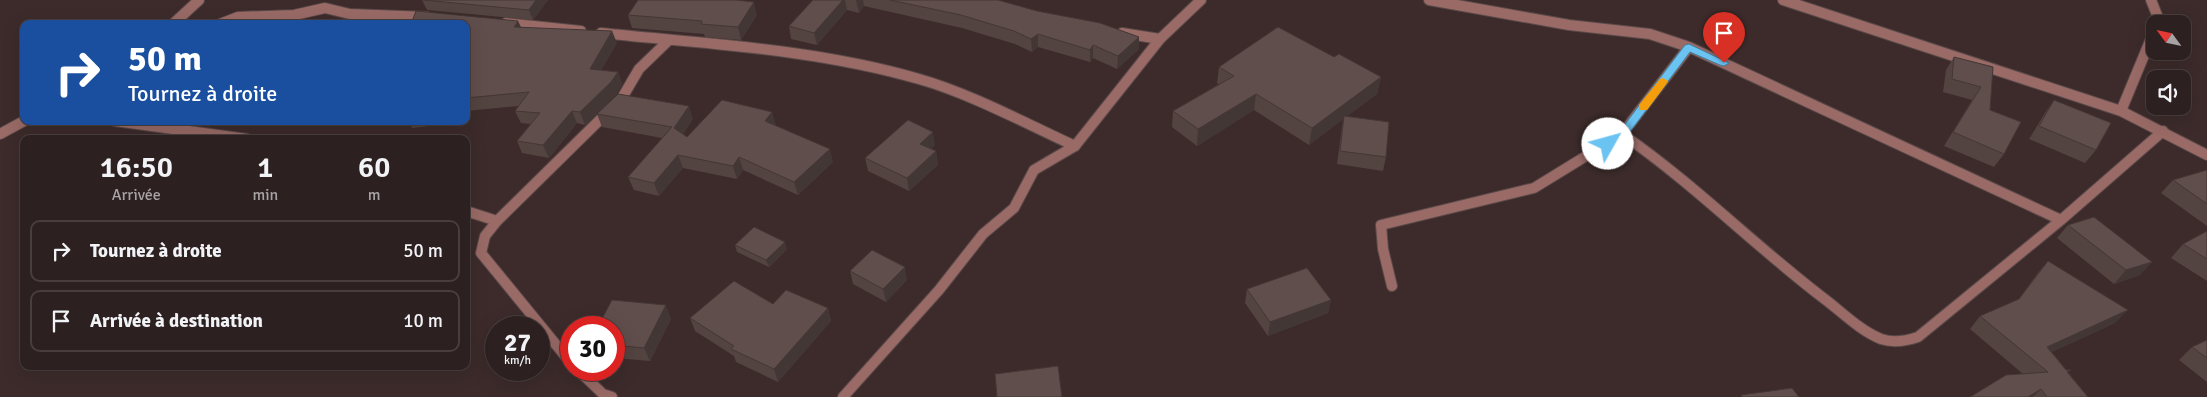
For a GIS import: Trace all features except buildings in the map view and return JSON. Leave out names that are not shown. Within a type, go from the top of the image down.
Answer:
[{"type":"street","points":[[177,20],[199,0]]},
{"type":"street","points":[[843,397],[939,290],[983,234],[1014,208],[1034,170],[1075,146],[1160,39],[1201,0]]},
{"type":"street","points":[[1428,0],[1569,25],[1650,34],[1689,47],[2061,220]]},
{"type":"street","points":[[1783,0],[1806,3],[2122,111],[2207,155]]},
{"type":"street","points":[[2151,0],[2157,15]]},
{"type":"street","points":[[230,20],[238,17],[294,15],[325,8],[350,14],[432,17]]},
{"type":"street","points":[[492,22],[772,50],[860,66],[920,79],[961,95],[1075,146]]},
{"type":"street","points":[[1116,32],[1160,39]]},
{"type":"street","points":[[560,350],[481,253],[485,236],[497,221],[617,104],[640,69],[668,41]]},
{"type":"street","points":[[1392,286],[1382,249],[1381,225],[1534,188],[1622,134],[1689,47]]},
{"type":"street","points":[[2122,111],[2146,51]]},
{"type":"street","points":[[0,134],[20,123]]},
{"type":"street","points":[[144,125],[218,135]]},
{"type":"street","points":[[1622,134],[1646,150],[1731,220],[1764,252],[1800,281],[1875,336],[1900,343],[1918,337],[2061,220],[2163,131]]},
{"type":"street","points":[[470,212],[497,221]]},
{"type":"street","points":[[589,381],[603,394],[612,397]]},
{"type":"slow traffic","points":[[1643,107],[1663,81]]},
{"type":"route","points":[[1608,144],[1622,134],[1689,47],[1724,63]]}]
